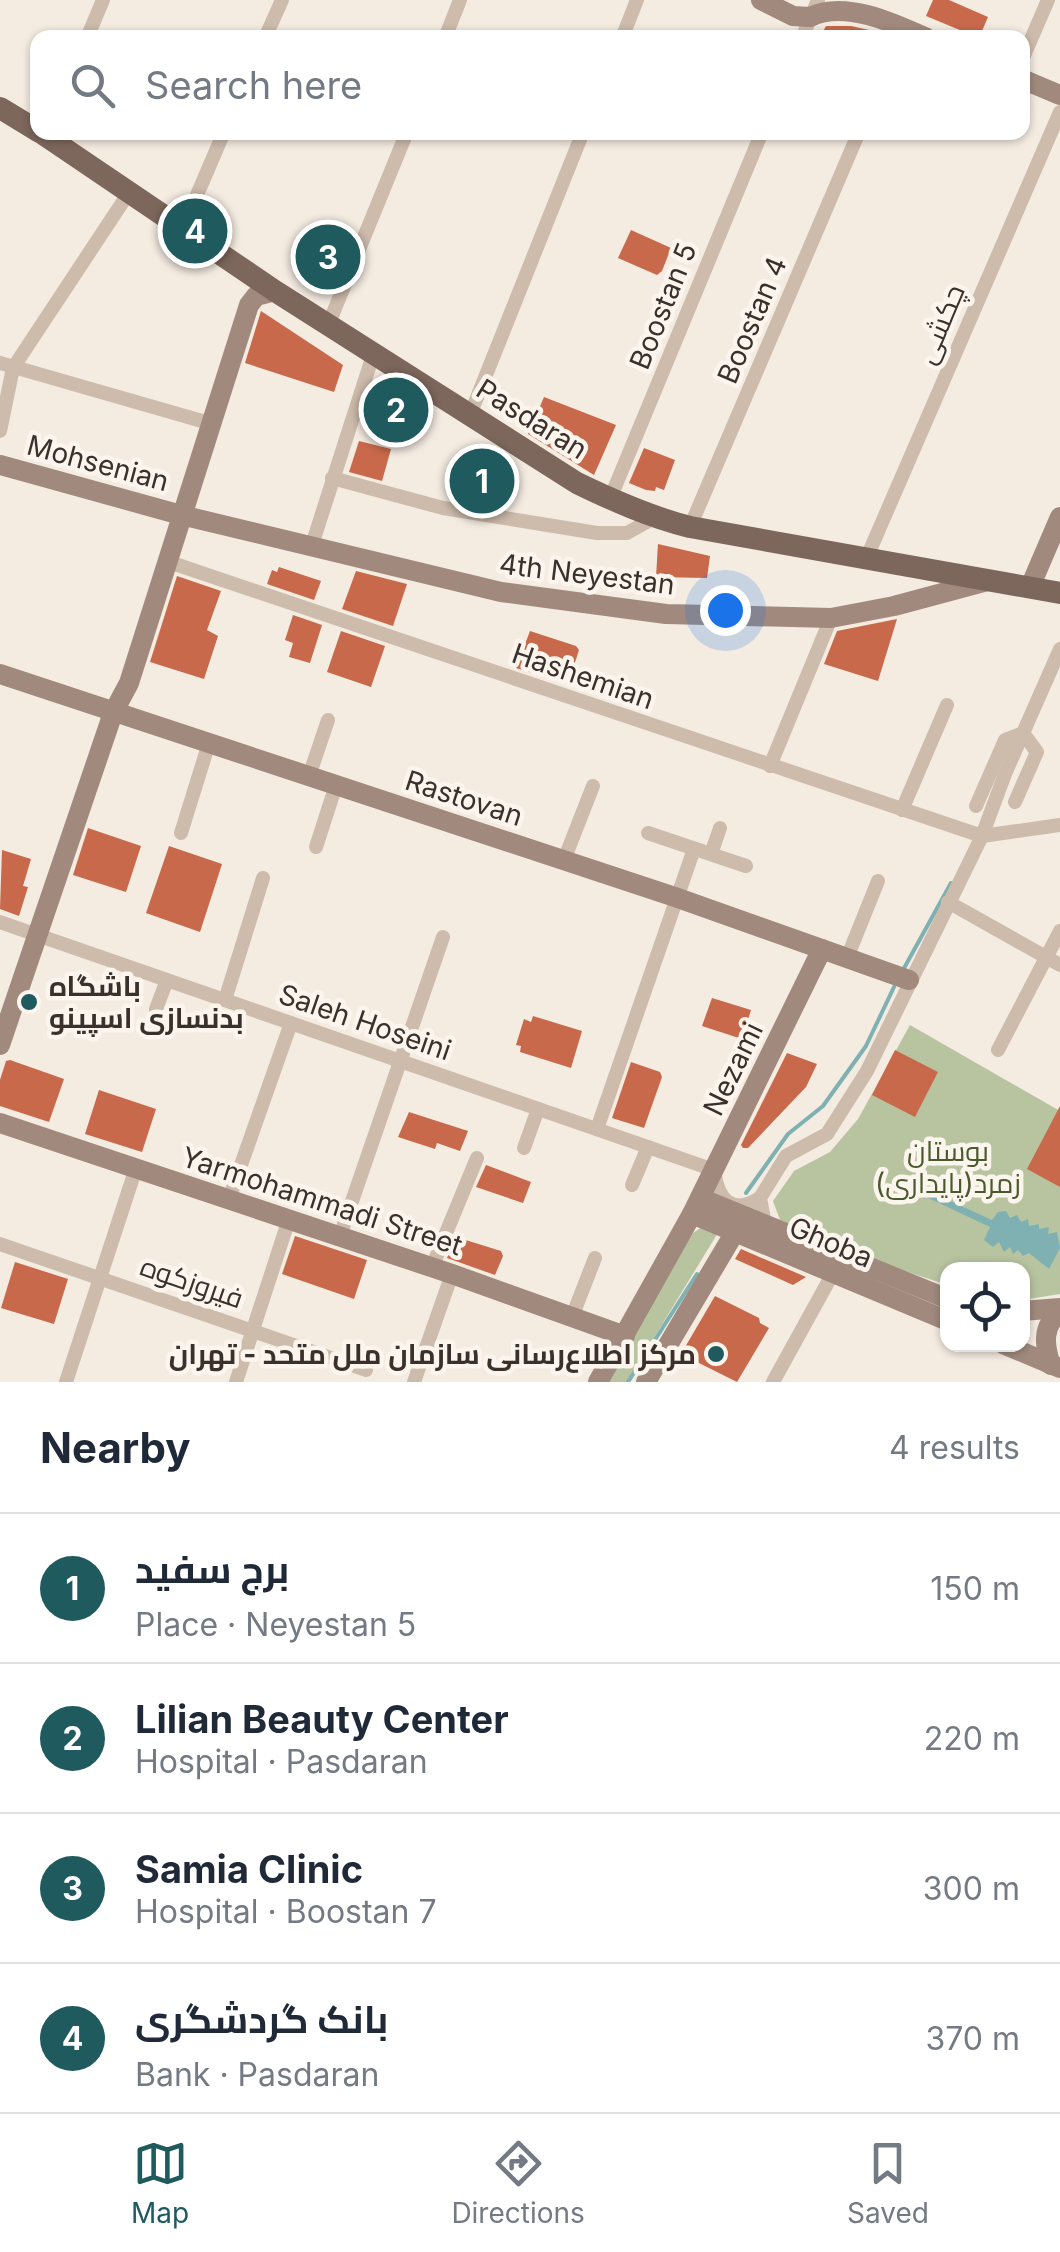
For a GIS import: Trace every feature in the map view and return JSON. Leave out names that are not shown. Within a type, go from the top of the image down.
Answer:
[{"type":"main road","name":"Pasdaran","points":[[0,108],[30,126]]},
{"type":"main road","name":"Pasdaran","points":[[52,140],[275,291],[610,500],[690,527],[1060,593]]},
{"type":"street","points":[[90,30],[103,0]]},
{"type":"street","points":[[269,30],[282,0]]},
{"type":"street","points":[[448,30],[460,0]]},
{"type":"street","points":[[625,30],[637,0]]},
{"type":"street","points":[[761,0],[793,16],[849,4],[898,30]]},
{"type":"street","points":[[1030,42],[1048,0]]},
{"type":"street","points":[[1030,82],[1060,95]]},
{"type":"street","name":"چکشی","points":[[866,557],[1060,112]]},
{"type":"street","points":[[182,230],[221,140]]},
{"type":"street","points":[[329,323],[403,140]]},
{"type":"street","points":[[470,415],[581,140]]},
{"type":"street","name":"Boostan 5","points":[[610,500],[759,140]]},
{"type":"street","name":"Boostan 4","points":[[690,527],[856,140]]},
{"type":"street","points":[[0,431],[7,366],[128,194]]},
{"type":"street","points":[[0,1045],[4,1022],[38,935],[113,712],[129,683],[249,305],[256,296],[275,291]]},
{"type":"street","points":[[311,548],[374,352]]},
{"type":"street","points":[[7,366],[210,423]]},
{"type":"street","name":"Mohsenian","points":[[1,468],[181,515]]},
{"type":"street","points":[[332,478],[443,508],[597,534],[627,533],[654,518]]},
{"type":"street","points":[[113,712],[115,680],[163,538],[181,515]]},
{"type":"street","name":"4th Neyestan","points":[[181,515],[501,592],[666,614],[831,618],[991,580]]},
{"type":"street","points":[[1030,588],[1060,517]]},
{"type":"street","name":"Hashemian","points":[[169,562],[982,836]]},
{"type":"street","points":[[770,766],[831,618]]},
{"type":"street","points":[[714,1170],[726,1202],[746,1206],[760,1198],[786,1156],[827,1134],[867,1070],[982,836],[1060,648]]},
{"type":"street","name":"Rastovan","points":[[0,674],[675,897],[909,980]]},
{"type":"street","points":[[902,810],[947,705]]},
{"type":"street","points":[[308,776],[328,720]]},
{"type":"street","points":[[1015,802],[1037,752],[1023,733]]},
{"type":"street","points":[[976,806],[1005,740],[1023,733]]},
{"type":"street","points":[[181,833],[209,743]]},
{"type":"street","points":[[316,847],[336,785]]},
{"type":"street","points":[[564,860],[592,786]]},
{"type":"street","points":[[982,836],[1060,825]]},
{"type":"street","points":[[711,854],[720,828]]},
{"type":"street","points":[[648,833],[746,866]]},
{"type":"street","points":[[597,1129],[694,849]]},
{"type":"street","points":[[224,1000],[264,878]]},
{"type":"street","points":[[848,958],[878,881]]},
{"type":"street","points":[[948,902],[1053,962]]},
{"type":"street","name":"Saleh Hoseini","points":[[0,922],[714,1170]]},
{"type":"street","points":[[998,1050],[1053,962],[1060,931]]},
{"type":"street","points":[[340,1236],[443,937]]},
{"type":"street","name":"Nezami","points":[[598,1382],[696,1206],[822,949]]},
{"type":"street","points":[[156,1010],[168,980]]},
{"type":"street","points":[[230,1199],[291,1023]]},
{"type":"street","points":[[524,1148],[538,1109]]},
{"type":"street","name":"Yarmohammadi Street","points":[[0,1123],[442,1270],[625,1336]]},
{"type":"street","points":[[632,1185],[648,1147]]},
{"type":"street","points":[[414,1382],[442,1270],[477,1158]]},
{"type":"street","points":[[66,1382],[136,1168]]},
{"type":"street","points":[[760,1198],[764,1219],[770,1227]]},
{"type":"street","name":"Ghoba","points":[[696,1206],[770,1227],[940,1296]]},
{"type":"street","name":"Ghoba","points":[[696,1206],[735,1232],[940,1318]]},
{"type":"street","points":[[236,1382],[288,1219]]},
{"type":"street","points":[[646,1382],[735,1232]]},
{"type":"street","name":"فیروزکوه","points":[[0,1244],[366,1370]]},
{"type":"street","points":[[572,1317],[596,1258]]},
{"type":"street","points":[[772,1382],[832,1273]]},
{"type":"street","points":[[1030,1311],[1060,1310]]},
{"type":"street","points":[[1056,1366],[1045,1342],[1046,1329],[1060,1310]]},
{"type":"street","points":[[1030,1312],[1038,1320],[1036,1339],[1030,1346]]},
{"type":"street","points":[[1021,1352],[1056,1366]]},
{"type":"green space","name":"بوستان زمرد(پایداری)","points":[[910,1025],[1060,1111],[1060,1294],[1030,1299],[1030,1262],[940,1262],[940,1283],[780,1220],[773,1201],[794,1171],[830,1152],[858,1119]]},
{"type":"green space","points":[[705,1225],[719,1231],[627,1382],[608,1382],[690,1235]]},
{"type":"water","points":[[918,1183],[992,1220],[998,1212],[1006,1211],[1010,1218],[1017,1215],[1021,1222],[1028,1219],[1029,1226],[1049,1227],[1048,1234],[1057,1232],[1060,1248],[1049,1269],[1029,1253],[1023,1256],[1018,1250],[1013,1254],[1010,1247],[1004,1252],[999,1242],[993,1247],[984,1240],[990,1227],[922,1195],[914,1196],[910,1188]]},
{"type":"building","points":[[933,0],[949,0],[988,17],[982,30],[960,30],[926,16]]},
{"type":"building","points":[[826,26],[851,26],[869,30],[824,30]]},
{"type":"building","points":[[631,230],[671,248],[657,275],[618,258]]},
{"type":"building","points":[[261,311],[343,365],[334,392],[245,363]]},
{"type":"building","points":[[382,385],[431,416],[422,433],[368,406],[372,392]]},
{"type":"building","points":[[544,397],[616,425],[594,475],[528,434]]},
{"type":"building","points":[[359,441],[391,449],[382,481],[349,472]]},
{"type":"building","points":[[644,448],[675,460],[664,490],[646,490],[629,483]]},
{"type":"building","points":[[470,449],[495,454],[494,460],[511,465],[496,506],[454,497]]},
{"type":"building","points":[[658,544],[710,556],[707,578],[656,577]]},
{"type":"building","points":[[279,567],[321,581],[314,600],[267,584],[272,570],[277,572]]},
{"type":"building","points":[[356,571],[407,584],[393,626],[342,609]]},
{"type":"building","points":[[177,576],[221,591],[207,630],[218,636],[204,679],[150,662]]},
{"type":"building","points":[[293,615],[322,625],[310,663],[289,657],[293,643],[285,640]]},
{"type":"building","points":[[897,619],[878,681],[824,664],[837,631]]},
{"type":"building","points":[[341,631],[385,646],[371,687],[327,672]]},
{"type":"building","points":[[530,631],[579,650],[568,684],[516,668]]},
{"type":"building","points":[[88,828],[141,846],[126,892],[73,875]]},
{"type":"building","points":[[169,846],[222,864],[200,932],[146,913]]},
{"type":"building","points":[[2,850],[31,859],[19,916],[0,909]]},
{"type":"building","points":[[712,998],[751,1010],[742,1039],[702,1026]]},
{"type":"building","points":[[533,1016],[582,1031],[571,1068],[520,1052],[521,1046],[516,1045],[524,1019],[531,1022]]},
{"type":"building","points":[[895,1050],[938,1072],[915,1117],[872,1095]]},
{"type":"building","points":[[787,1053],[817,1064],[806,1087],[748,1148],[743,1148],[741,1145]]},
{"type":"building","points":[[6,1061],[64,1079],[49,1122],[0,1106],[0,1080]]},
{"type":"building","points":[[631,1062],[660,1072],[662,1077],[644,1128],[612,1118]]},
{"type":"building","points":[[99,1090],[156,1109],[142,1152],[85,1134]]},
{"type":"building","points":[[1060,1106],[1060,1187],[1027,1169]]},
{"type":"building","points":[[409,1112],[468,1131],[460,1151],[437,1143],[435,1149],[398,1137]]},
{"type":"building","points":[[486,1165],[531,1182],[523,1203],[476,1187]]},
{"type":"building","points":[[295,1236],[367,1260],[354,1299],[282,1274]]},
{"type":"building","points":[[456,1237],[501,1251],[503,1256],[495,1275],[447,1258]]},
{"type":"building","points":[[741,1249],[806,1277],[793,1285],[735,1259]]},
{"type":"building","points":[[15,1262],[68,1279],[54,1324],[1,1308]]},
{"type":"building","points":[[715,1296],[759,1318],[769,1328],[737,1382],[681,1354]]},
{"type":"waterway","points":[[903,970],[951,883]]},
{"type":"waterway","points":[[746,1193],[788,1134],[823,1106],[866,1046],[894,987]]},
{"type":"waterway","points":[[628,1382],[697,1274]]},
{"type":"place","name":"بانک گردشگری","points":[[195,231]]},
{"type":"place","name":"Samia Clinic","points":[[328,257]]},
{"type":"place","name":"Lilian Beauty Center","points":[[396,410]]},
{"type":"place","name":"برج سفید","points":[[482,481]]},
{"type":"place","name":"باشگاه بدنسازی اسپینو","points":[[29,1002]]},
{"type":"place","name":"مرکز اطلاع‌رسانی سازمان ملل متحد - تهران","points":[[716,1354]]}]
